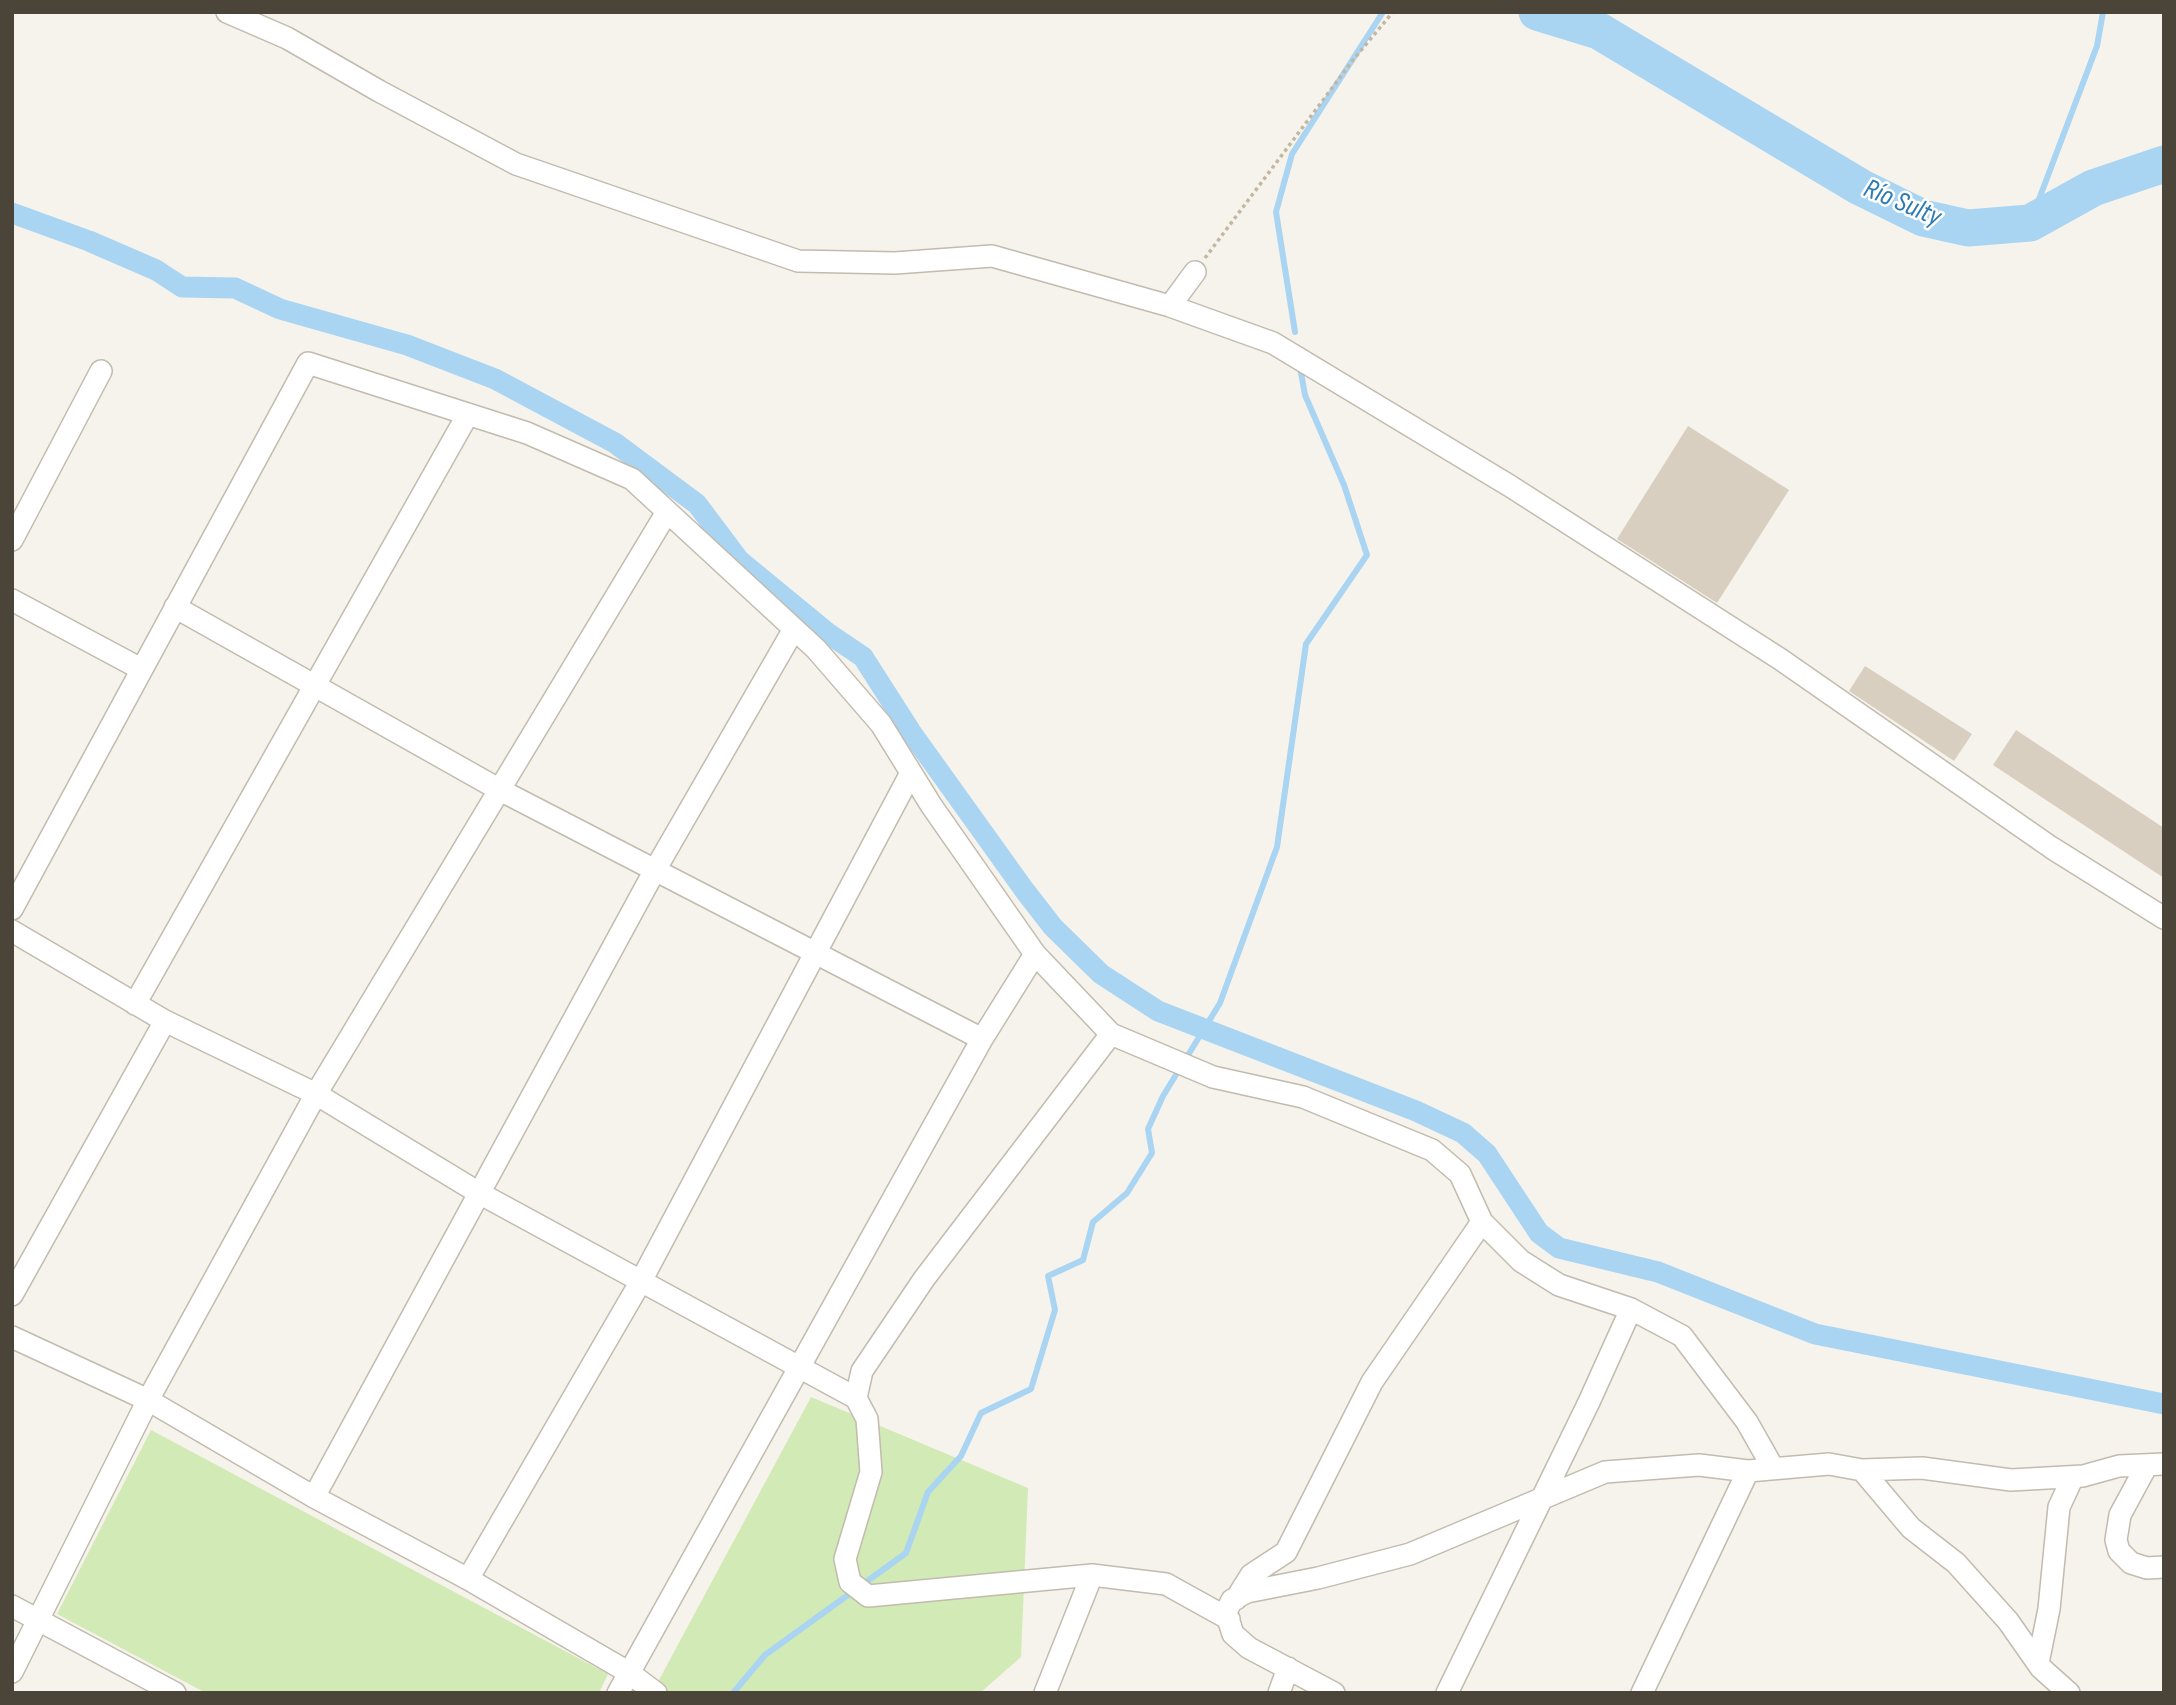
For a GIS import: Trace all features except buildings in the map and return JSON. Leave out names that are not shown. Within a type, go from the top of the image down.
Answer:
[{"type":"street","points":[[227,12],[288,38],[379,91],[516,164],[798,261],[895,263],[992,256],[1170,306],[1273,343],[1510,486],[1780,659],[2052,848],[2164,918]]},
{"type":"street","points":[[1170,306],[1195,272]]},
{"type":"street","points":[[12,909],[308,362],[527,433],[632,479],[816,649],[881,724],[911,773],[1035,954],[1111,1034],[1213,1077],[1303,1097],[1432,1150],[1460,1174],[1482,1222],[1521,1261],[1559,1285],[1630,1309],[1682,1336],[1747,1422],[1773,1468]]},
{"type":"street","points":[[12,540],[101,372]]},
{"type":"street","points":[[135,1004],[468,414]]},
{"type":"street","points":[[12,1672],[148,1400],[316,1094],[667,512]]},
{"type":"street","points":[[12,600],[141,669]]},
{"type":"street","points":[[175,607],[500,790],[982,1039]]},
{"type":"street","points":[[314,1497],[655,870],[794,628]]},
{"type":"street","points":[[468,1580],[641,1281],[813,952],[911,773]]},
{"type":"street","points":[[12,931],[165,1021],[316,1094],[479,1193],[856,1398],[867,1419],[871,1472],[845,1559],[850,1582],[868,1596],[1092,1575],[1167,1584],[1232,1609]]},
{"type":"street","points":[[618,1693],[982,1039],[1035,954]]},
{"type":"street","points":[[12,1295],[165,1021]]},
{"type":"street","points":[[856,1398],[862,1371],[924,1279],[1111,1034]]},
{"type":"street","points":[[1334,1693],[1249,1648],[1233,1634],[1232,1609],[1251,1575],[1286,1552],[1372,1382],[1482,1222]]},
{"type":"street","points":[[1447,1693],[1630,1309]]},
{"type":"street","points":[[12,1337],[148,1400],[314,1497],[468,1580],[628,1672],[656,1693]]},
{"type":"street","points":[[1232,1609],[1247,1592],[1318,1578],[1410,1554],[1605,1472],[1699,1465],[1748,1471],[1829,1464],[1862,1470],[1922,1468],[2011,1480],[2073,1477],[2119,1466],[2155,1464]]},
{"type":"street","points":[[2155,1464],[2120,1515],[2116,1540],[2119,1551],[2131,1563],[2147,1568],[2164,1567]]},
{"type":"street","points":[[1862,1470],[1911,1528],[1956,1563],[2008,1621],[2038,1663],[2069,1693]]},
{"type":"street","points":[[1642,1693],[1748,1471]]},
{"type":"street","points":[[2038,1663],[2049,1609],[2059,1507],[2073,1477]]},
{"type":"street","points":[[1045,1693],[1092,1575]]},
{"type":"street","points":[[12,1606],[175,1693]]},
{"type":"street","points":[[1279,1693],[1288,1668]]},
{"type":"path","points":[[1195,272],[1353,60],[1393,12]]},
{"type":"green space","points":[[811,1397],[1028,1488],[1021,1657],[980,1693],[652,1693]]},
{"type":"green space","points":[[151,1430],[608,1674],[599,1693],[206,1693],[57,1614]]},
{"type":"waterway","points":[[1295,332],[1276,212],[1292,154],[1383,12]]},
{"type":"waterway","name":"Río Sulty","points":[[1537,12],[1599,31],[1860,187],[1923,218],[1968,228],[2030,223],[2093,188],[2164,164]]},
{"type":"waterway","points":[[2030,223],[2097,46],[2103,12]]},
{"type":"waterway","points":[[12,213],[89,241],[156,270],[182,287],[235,288],[280,309],[407,345],[495,379],[615,443],[697,504],[739,560],[829,634],[863,657],[911,732],[1025,891],[1053,927],[1101,974],[1158,1011],[1416,1111],[1463,1133],[1487,1154],[1539,1233],[1559,1248],[1658,1272],[1815,1334],[2164,1404]]},
{"type":"waterway","points":[[733,1693],[765,1655],[906,1553],[928,1492],[961,1456],[981,1413],[1031,1389],[1055,1310],[1048,1276],[1083,1260],[1093,1222],[1127,1193],[1152,1153],[1148,1129],[1163,1096],[1220,1003],[1277,847],[1306,644],[1367,555],[1344,485],[1305,395],[1300,367]]}]
